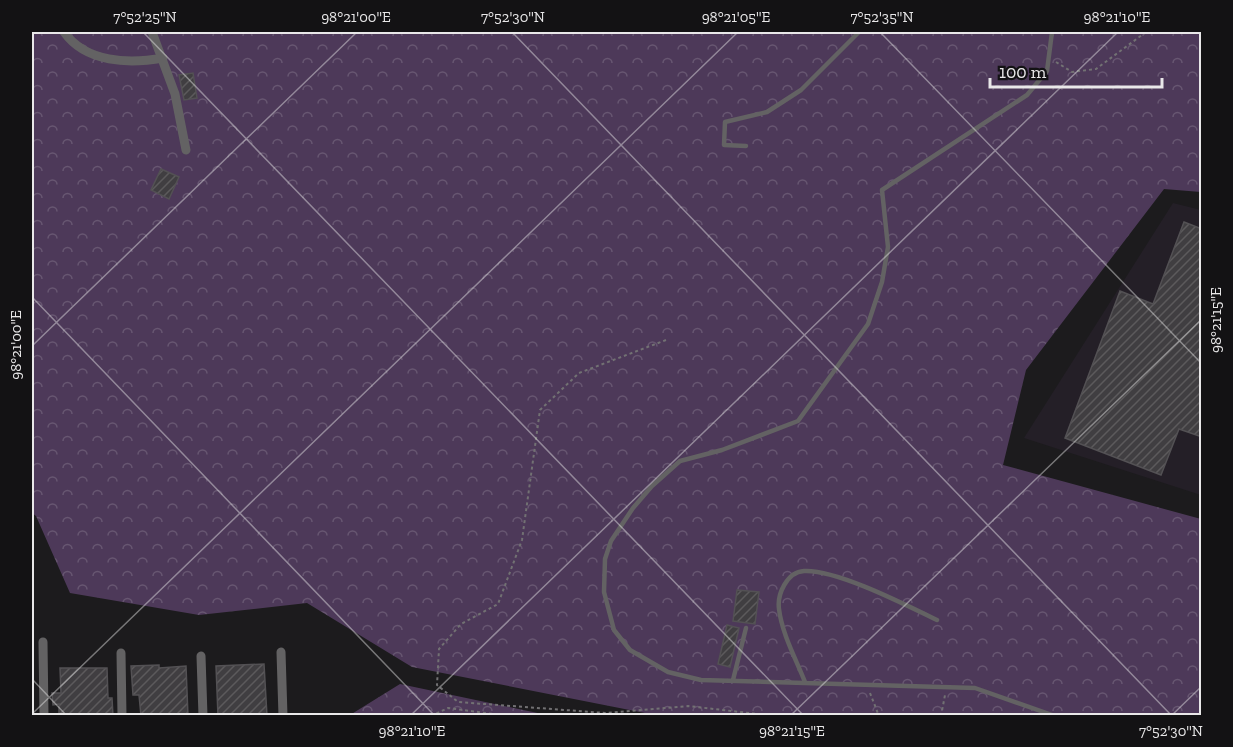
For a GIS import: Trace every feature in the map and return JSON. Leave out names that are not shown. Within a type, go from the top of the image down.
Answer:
[{"type":"street","points":[[64,32],[69,38],[98,57],[134,63],[162,58]]},
{"type":"street","points":[[152,32],[176,94],[186,150]]},
{"type":"street","points":[[43,642],[44,716]]},
{"type":"street","points":[[282,652],[283,716]]},
{"type":"street","points":[[121,653],[122,716]]},
{"type":"street","points":[[201,656],[203,716]]},
{"type":"lane","points":[[746,146],[724,145],[725,122],[767,112],[801,90],[859,32]]},
{"type":"lane","points":[[1052,32],[1047,71],[1027,95],[882,190],[888,247],[882,282],[868,324],[798,421],[722,450],[680,461],[652,486],[611,542],[605,559],[604,592],[614,630],[630,650],[668,672],[701,680],[975,688],[1055,716]]},
{"type":"lane","points":[[805,682],[779,609],[781,589],[791,577],[802,571],[826,574],[936,620]]},
{"type":"lane","points":[[734,680],[746,628]]},
{"type":"path","points":[[1048,58],[1072,72],[1096,69],[1146,32]]},
{"type":"path","points":[[666,340],[579,373],[540,410],[522,540],[498,604],[461,624],[439,650],[437,685],[458,702],[468,703],[605,713],[688,706],[775,716]]},
{"type":"path","points":[[867,684],[879,716]]},
{"type":"path","points":[[941,716],[947,687]]},
{"type":"path","points":[[431,716],[448,708],[507,716]]},
{"type":"shaded area","points":[[1173,203],[1201,210],[1201,495],[1024,438]]},
{"type":"green space","points":[[32,32],[1201,32],[1201,192],[1164,189],[1026,370],[1003,465],[1201,519],[1201,715],[655,715],[412,667],[307,603],[199,615],[70,593],[36,516],[32,513]]},
{"type":"green space","points":[[400,684],[547,715],[350,715]]},
{"type":"building","points":[[193,73],[197,98],[184,100],[179,75]]},
{"type":"building","points":[[161,169],[179,177],[169,199],[151,190]]},
{"type":"building","points":[[1184,222],[1202,229],[1202,437],[1179,429],[1161,475],[1065,438],[1120,291],[1153,304]]},
{"type":"building","points":[[737,590],[759,592],[755,624],[733,621]]},
{"type":"building","points":[[727,625],[739,628],[730,667],[718,664]]},
{"type":"building","points":[[264,664],[267,716],[218,716],[216,666]]},
{"type":"building","points":[[159,665],[159,668],[186,666],[188,716],[141,716],[139,695],[133,695],[131,666]]},
{"type":"building","points":[[60,668],[107,668],[108,698],[112,698],[113,716],[59,716],[59,704],[53,705],[52,693],[61,693]]}]
